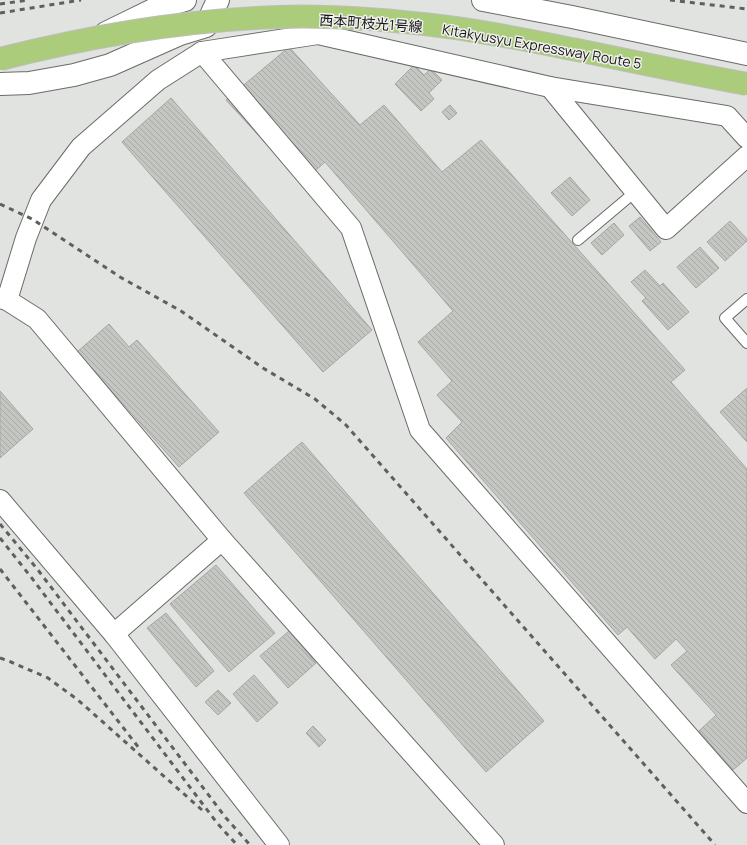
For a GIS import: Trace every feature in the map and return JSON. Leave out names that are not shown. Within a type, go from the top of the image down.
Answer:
[{"type":"highway","name":"Kitakyusyu Expressway Route 5","points":[[0,59],[83,41],[152,29],[207,22],[279,17],[344,18],[448,27],[500,35],[680,72],[747,84]]},
{"type":"highway","name":"Kitakyusyu Expressway Route 5","points":[[680,72],[747,80]]},
{"type":"street","points":[[0,59],[52,57],[155,9],[186,0]]},
{"type":"street","points":[[190,0],[206,26]]},
{"type":"street","points":[[206,26],[218,0]]},
{"type":"street","points":[[483,0],[747,54]]},
{"type":"street","name":"西本町枝光1号線","points":[[0,84],[29,83],[74,75],[110,65],[180,34],[206,26],[246,20],[289,18],[360,20],[417,25],[537,42],[747,89]]},
{"type":"street","points":[[494,845],[222,540],[37,319],[3,299],[41,200],[81,148],[158,80],[202,52],[318,34],[550,87],[727,116],[747,138]]},
{"type":"street","points":[[202,52],[351,228],[420,430],[747,803]]},
{"type":"street","points":[[550,87],[666,229],[747,156]]},
{"type":"street","points":[[0,500],[114,634],[280,845]]},
{"type":"street","points":[[114,634],[222,540]]},
{"type":"lane","points":[[578,240],[635,192]]},
{"type":"lane","points":[[747,299],[725,318],[747,343]]},
{"type":"building","points":[[289,47],[360,125],[384,105],[442,172],[481,140],[685,370],[671,382],[747,469],[747,758],[733,770],[699,731],[716,715],[671,665],[687,651],[676,639],[655,659],[627,627],[618,635],[446,438],[462,422],[437,395],[452,381],[418,342],[453,311],[325,162],[302,183],[226,100]]},
{"type":"building","points":[[414,65],[424,75],[431,69],[442,80],[429,93],[434,99],[421,111],[395,84]]},
{"type":"building","points":[[171,98],[372,330],[323,372],[122,142]]},
{"type":"building","points":[[450,105],[457,113],[449,120],[442,112]]},
{"type":"building","points":[[570,177],[590,200],[572,216],[551,193]]},
{"type":"building","points":[[640,217],[661,242],[650,251],[629,226]]},
{"type":"building","points":[[730,221],[747,239],[747,241],[725,261],[707,242]]},
{"type":"building","points":[[614,223],[624,235],[602,255],[591,243]]},
{"type":"building","points":[[700,247],[719,268],[696,288],[677,267]]},
{"type":"building","points":[[645,270],[660,286],[663,283],[689,312],[668,330],[642,301],[646,298],[631,282]]},
{"type":"building","points":[[109,324],[129,347],[137,340],[219,432],[179,467],[77,352]]},
{"type":"building","points":[[747,388],[747,442],[720,412]]},
{"type":"building","points":[[0,391],[33,429],[0,458]]},
{"type":"building","points":[[302,442],[544,721],[486,772],[244,493]]},
{"type":"building","points":[[216,565],[275,633],[229,672],[170,604]]},
{"type":"building","points":[[166,613],[214,671],[196,687],[147,628]]},
{"type":"building","points":[[289,631],[316,663],[288,688],[260,656]]},
{"type":"building","points":[[254,675],[278,703],[257,722],[233,694]]},
{"type":"building","points":[[218,690],[231,703],[218,715],[205,702]]},
{"type":"building","points":[[313,726],[326,740],[319,747],[306,733]]},
{"type":"railway","points":[[0,4],[29,0]]},
{"type":"railway","points":[[0,13],[81,0]]},
{"type":"railway","points":[[670,0],[747,9]]},
{"type":"railway","points":[[0,204],[32,219],[120,277],[181,311],[263,368],[315,399],[346,425],[715,845]]},
{"type":"railway","points":[[0,524],[38,570],[226,818],[250,845]]},
{"type":"railway","points":[[0,538],[217,823],[237,845]]},
{"type":"railway","points":[[0,569],[139,748]]},
{"type":"railway","points":[[0,658],[48,678],[78,700],[202,810]]}]
